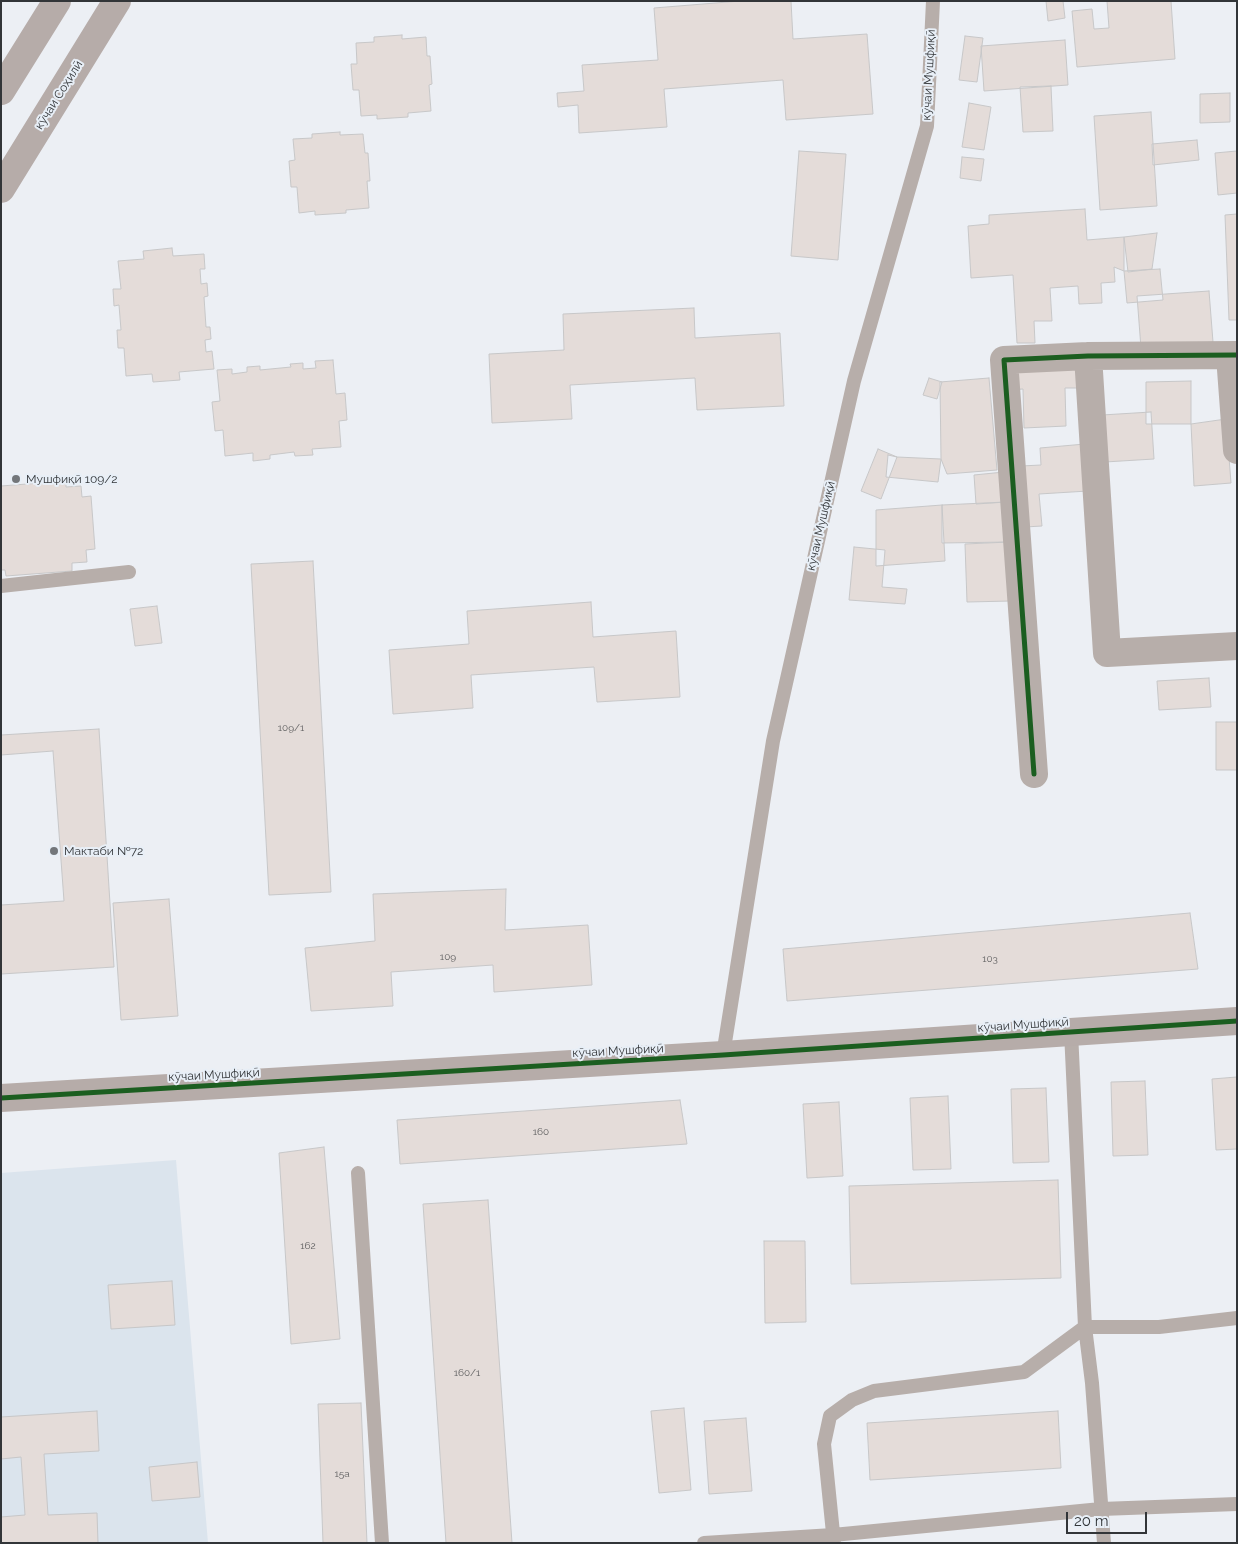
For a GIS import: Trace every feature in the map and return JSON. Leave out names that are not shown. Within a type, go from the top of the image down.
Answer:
[{"type":"street","points":[[1,91],[57,1]]},
{"type":"street","name":"кӯчаи Соҳилӣ","points":[[1,189],[117,1]]},
{"type":"street","points":[[1088,356],[1107,653],[1237,646]]},
{"type":"street","points":[[1034,774],[1004,360],[1088,356],[1233,356],[1237,450]]},
{"type":"street","name":"кӯчаи Мушфиқӣ","points":[[1,1098],[1237,1022]]},
{"type":"lane","name":"кӯчаи Мушфиқӣ","points":[[723,1055],[773,742],[854,381],[927,126],[933,1]]},
{"type":"lane","points":[[1,586],[129,572]]},
{"type":"lane","points":[[1071,1032],[1085,1327],[1092,1383],[1104,1543]]},
{"type":"lane","points":[[358,1173],[382,1543]]},
{"type":"lane","points":[[834,1539],[824,1444],[830,1416],[852,1400],[874,1392],[1024,1372],[1085,1327],[1159,1327],[1237,1318]]},
{"type":"lane","points":[[704,1543],[834,1539],[1102,1509],[1237,1504]]},
{"type":"shaded area","points":[[176,1160],[208,1543],[1,1543],[1,1173]]},
{"type":"building","points":[[740,1],[791,1],[793,39],[867,34],[873,114],[786,120],[783,80],[664,89],[667,127],[579,133],[578,105],[558,107],[557,93],[584,91],[582,65],[658,60],[654,8]]},
{"type":"building","points":[[1046,1],[1063,1],[1065,18],[1048,21]]},
{"type":"building","points":[[1107,1],[1171,1],[1175,59],[1077,67],[1072,11],[1092,9],[1094,29],[1109,28]]},
{"type":"building","points":[[402,35],[402,39],[426,37],[427,56],[430,56],[432,84],[429,85],[431,111],[408,113],[408,117],[377,119],[377,115],[361,116],[359,90],[353,90],[351,64],[357,64],[356,43],[374,42],[374,37]]},
{"type":"building","points":[[965,36],[983,38],[977,82],[959,80]]},
{"type":"building","points":[[1065,40],[1068,85],[984,91],[981,46]]},
{"type":"building","points":[[1051,86],[1053,131],[1023,132],[1020,87]]},
{"type":"building","points":[[1230,93],[1230,122],[1200,123],[1200,94]]},
{"type":"building","points":[[969,103],[991,107],[984,150],[962,147]]},
{"type":"building","points":[[1151,112],[1157,206],[1100,210],[1094,116]]},
{"type":"building","points":[[340,132],[340,135],[363,134],[365,153],[368,153],[370,181],[367,181],[369,208],[346,210],[346,213],[315,215],[315,211],[299,213],[297,187],[291,187],[289,161],[295,160],[293,139],[312,138],[312,134]]},
{"type":"building","points":[[1197,140],[1199,160],[1153,165],[1152,144]]},
{"type":"building","points":[[799,151],[846,154],[838,260],[791,256]]},
{"type":"building","points":[[1237,151],[1237,193],[1218,195],[1215,153]]},
{"type":"building","points":[[962,157],[984,159],[981,181],[960,178]]},
{"type":"building","points":[[1085,209],[1087,240],[1124,237],[1124,271],[1114,267],[1115,282],[1101,283],[1102,303],[1079,304],[1078,286],[1050,288],[1052,321],[1034,321],[1035,343],[1017,343],[1013,275],[971,278],[968,226],[989,224],[989,215]]},
{"type":"building","points":[[1237,214],[1237,320],[1229,320],[1225,215]]},
{"type":"building","points":[[1157,233],[1152,269],[1128,272],[1124,237]]},
{"type":"building","points":[[172,248],[173,256],[204,254],[205,269],[200,269],[201,284],[207,283],[208,296],[204,297],[206,327],[210,327],[211,339],[205,340],[206,352],[212,351],[214,369],[179,372],[180,380],[153,382],[152,374],[126,376],[124,348],[118,348],[117,330],[121,330],[119,305],[114,306],[113,289],[121,289],[118,261],[144,259],[143,251]]},
{"type":"building","points":[[1160,269],[1163,300],[1127,303],[1124,271]]},
{"type":"building","points":[[1209,291],[1213,342],[1141,348],[1137,296]]},
{"type":"building","points":[[694,308],[695,338],[780,333],[784,406],[697,410],[695,378],[570,385],[572,419],[492,423],[489,354],[564,350],[563,314]]},
{"type":"building","points":[[333,360],[336,394],[345,393],[347,420],[339,421],[341,447],[312,449],[313,455],[295,456],[294,452],[270,455],[270,459],[253,461],[253,453],[225,456],[223,430],[215,431],[212,402],[220,401],[217,370],[232,369],[232,374],[247,372],[247,367],[260,366],[260,370],[291,367],[290,364],[303,363],[303,369],[316,368],[315,361]]},
{"type":"building","points":[[1080,362],[1081,388],[1065,388],[1066,426],[1024,428],[1023,389],[1010,390],[1009,365]]},
{"type":"building","points":[[929,378],[942,382],[937,399],[923,395]]},
{"type":"building","points":[[989,378],[997,470],[947,474],[941,459],[940,382]]},
{"type":"building","points":[[1191,381],[1191,424],[1146,424],[1146,382]]},
{"type":"building","points":[[1151,412],[1154,459],[1105,462],[1102,415]]},
{"type":"building","points":[[1226,419],[1231,483],[1194,486],[1191,424]]},
{"type":"building","points":[[1085,444],[1088,491],[1039,494],[1042,526],[1025,527],[1021,466],[1041,465],[1040,448]]},
{"type":"building","points":[[878,449],[897,457],[881,499],[861,491]]},
{"type":"building","points":[[888,455],[941,459],[938,482],[886,477]]},
{"type":"building","points":[[1004,472],[1006,502],[976,504],[974,475]]},
{"type":"building","points":[[66,481],[66,487],[81,486],[82,497],[91,496],[95,549],[86,550],[87,562],[72,563],[72,571],[6,576],[5,570],[1,570],[1,486]]},
{"type":"building","points":[[1006,502],[1009,542],[942,543],[942,505]]},
{"type":"building","points":[[942,505],[945,561],[876,566],[876,510]]},
{"type":"building","points":[[1009,542],[1011,601],[967,602],[965,544]]},
{"type":"building","points":[[854,547],[885,550],[882,587],[907,589],[905,604],[849,600]]},
{"type":"building","points":[[313,561],[331,892],[269,895],[251,564]]},
{"type":"building","points":[[591,602],[593,637],[676,631],[680,697],[597,702],[594,667],[471,675],[473,708],[393,714],[389,650],[469,644],[467,611]]},
{"type":"building","points":[[157,606],[162,643],[135,646],[130,609]]},
{"type":"building","points":[[1209,678],[1211,707],[1159,710],[1157,681]]},
{"type":"building","points":[[1216,722],[1237,722],[1237,770],[1216,770]]},
{"type":"building","name":"Мактаби №72","points":[[99,729],[114,967],[1,974],[1,735]]},
{"type":"building","points":[[53,751],[64,901],[1,905],[1,755]]},
{"type":"building","points":[[506,889],[505,930],[588,925],[592,985],[494,992],[493,965],[391,972],[393,1006],[311,1011],[305,948],[375,941],[373,894]]},
{"type":"building","points":[[169,899],[178,1016],[121,1020],[113,903]]},
{"type":"building","points":[[1190,913],[1198,969],[787,1001],[783,949]]},
{"type":"building","points":[[1237,1077],[1237,1149],[1216,1150],[1212,1079]]},
{"type":"building","points":[[1145,1081],[1148,1155],[1113,1156],[1111,1082]]},
{"type":"building","points":[[1046,1088],[1049,1162],[1013,1163],[1011,1089]]},
{"type":"building","points":[[948,1096],[951,1169],[913,1170],[910,1098]]},
{"type":"building","points":[[680,1100],[687,1144],[400,1164],[397,1120]]},
{"type":"building","points":[[839,1102],[843,1176],[807,1178],[803,1104]]},
{"type":"building","points":[[324,1147],[340,1339],[291,1344],[279,1153]]},
{"type":"building","points":[[1058,1180],[1061,1278],[851,1284],[849,1186]]},
{"type":"building","points":[[488,1200],[512,1543],[446,1543],[423,1204]]},
{"type":"building","points":[[764,1241],[805,1241],[806,1322],[765,1323]]},
{"type":"building","points":[[172,1281],[175,1325],[111,1329],[108,1285]]},
{"type":"building","points":[[361,1403],[367,1543],[323,1543],[318,1404]]},
{"type":"building","points":[[684,1408],[691,1490],[659,1493],[651,1411]]},
{"type":"building","points":[[97,1411],[99,1451],[44,1454],[48,1515],[97,1513],[98,1543],[1,1543],[1,1517],[25,1515],[21,1457],[1,1459],[1,1417]]},
{"type":"building","points":[[1058,1411],[1061,1468],[870,1480],[867,1423]]},
{"type":"building","points":[[746,1418],[752,1491],[709,1494],[704,1421]]},
{"type":"building","points":[[197,1462],[200,1497],[152,1501],[149,1467]]},
{"type":"cycle path","points":[[1034,774],[1004,360],[1088,356],[1237,355]]},
{"type":"cycle path","points":[[1,1098],[723,1055],[1237,1021]]},
{"type":"place","name":"Мушфиқӣ 109/2","points":[[16,479]]},
{"type":"place","name":"Мактаби №72","points":[[54,851]]}]
